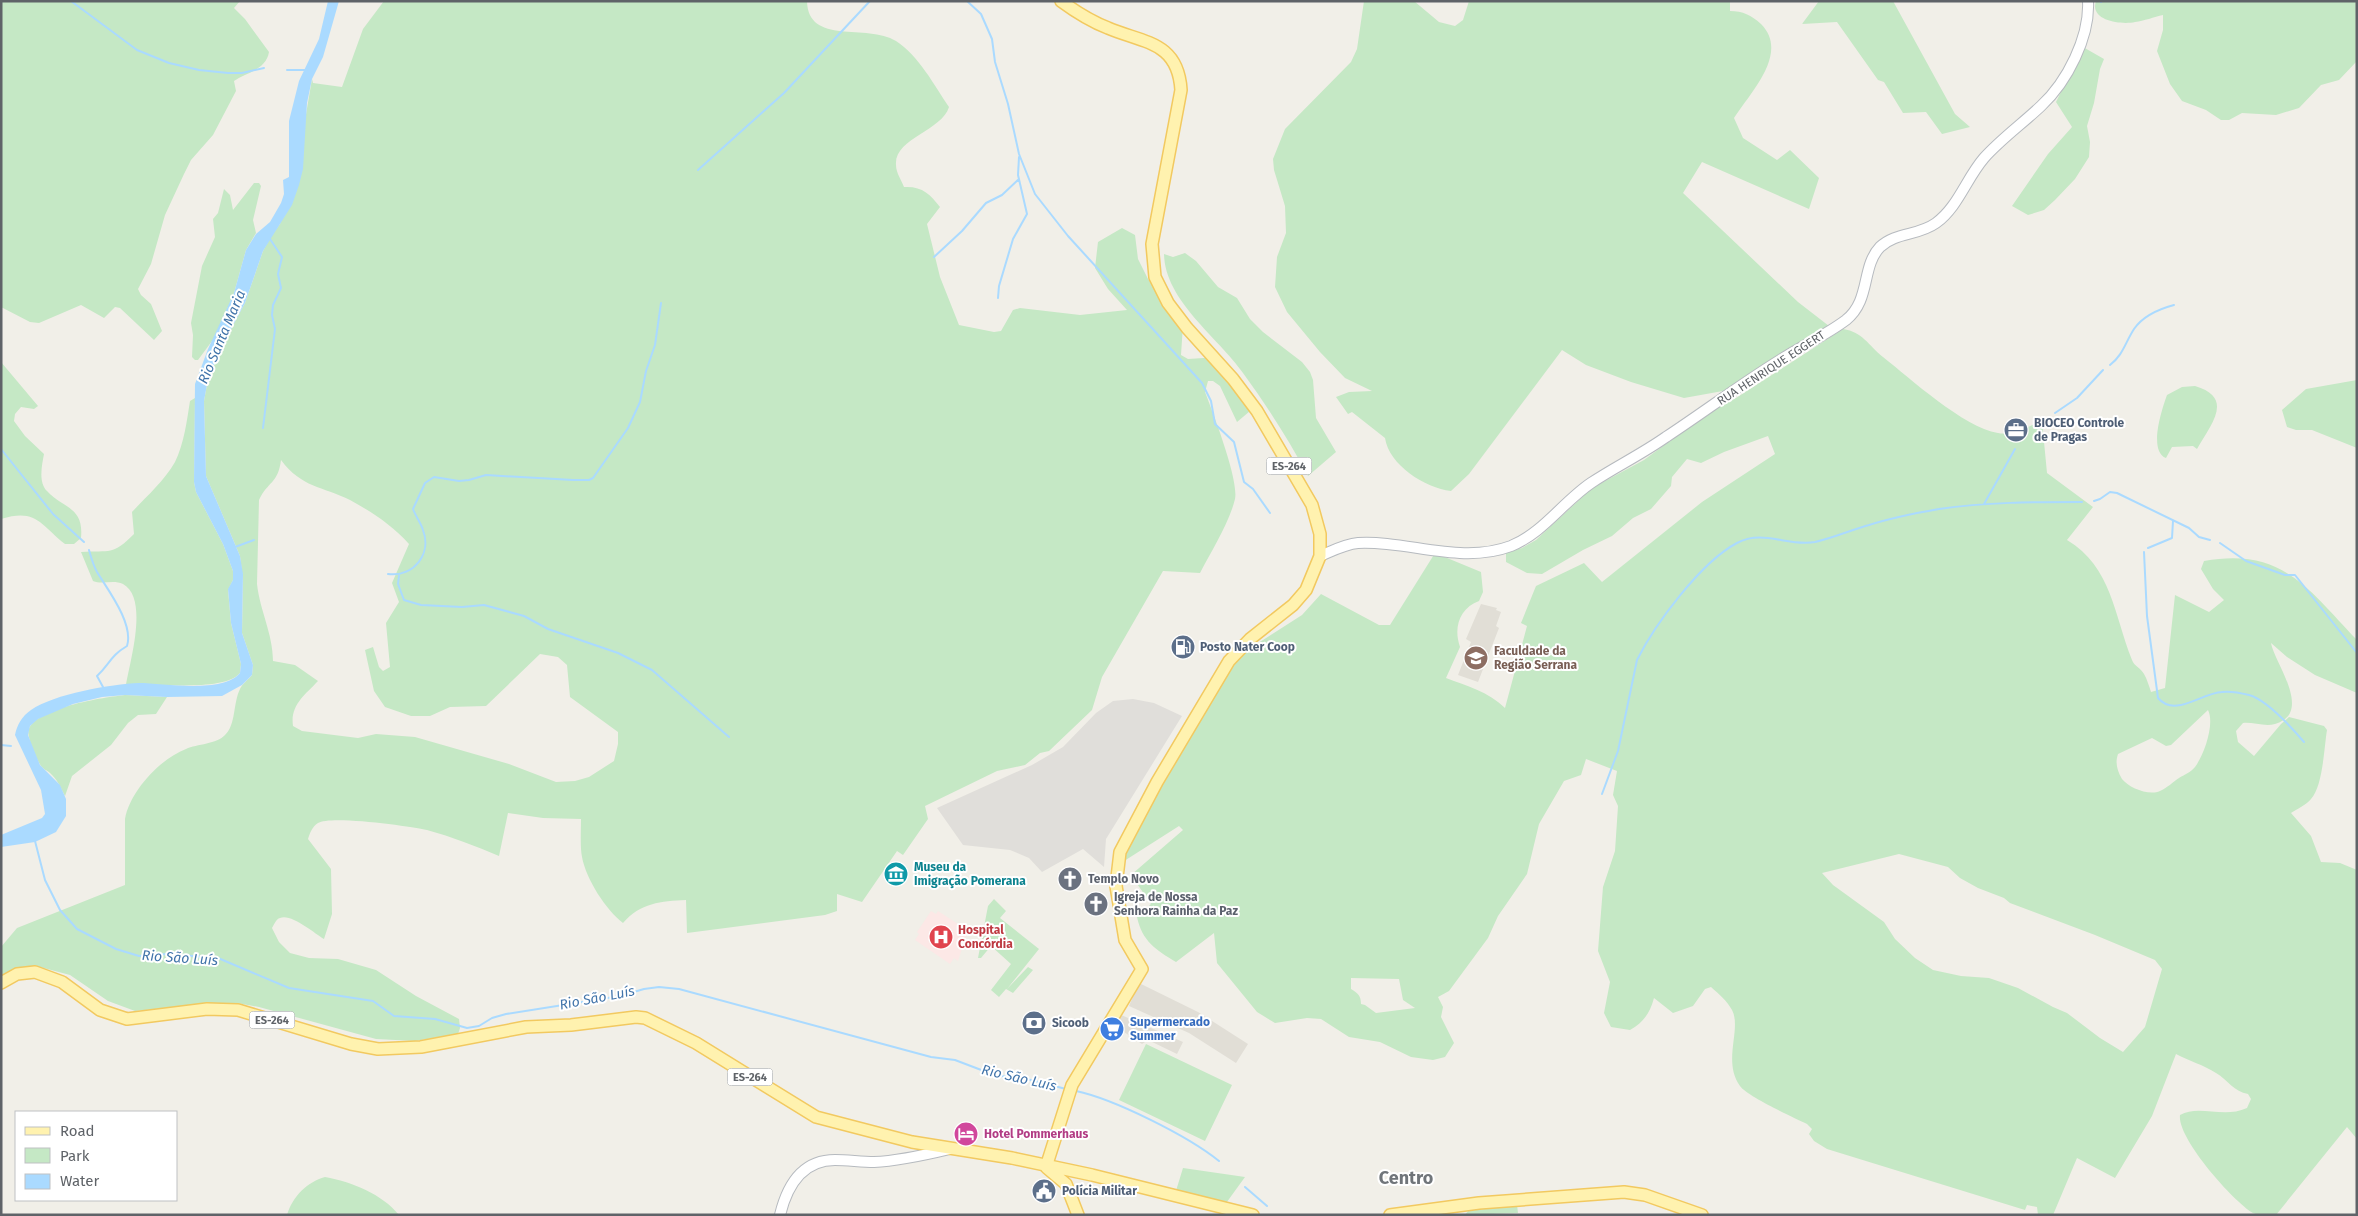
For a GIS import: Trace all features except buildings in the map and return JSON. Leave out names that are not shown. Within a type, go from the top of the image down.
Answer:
[{"type":"main road","name":"ES-264","points":[[1,982],[16,974],[35,972],[57,980],[100,1010],[127,1019],[207,1010],[238,1010],[351,1044],[378,1049],[421,1047],[526,1027],[636,1017],[652,1020],[696,1043],[816,1117],[912,1142],[1012,1158],[1046,1167],[1072,1085],[1142,969],[1124,940],[1116,886],[1120,852],[1157,782],[1229,660],[1250,639],[1297,600],[1310,582],[1320,556],[1320,534],[1312,505],[1257,412],[1233,379],[1186,328],[1168,303],[1155,277],[1152,244],[1181,90],[1176,67],[1161,49],[1151,42],[1090,20],[1060,1]]},
{"type":"main road","points":[[1046,1167],[1253,1215]]},
{"type":"main road","points":[[1046,1167],[1066,1184],[1078,1215]]},
{"type":"main road","points":[[1070,1192],[1082,1174]]},
{"type":"main road","points":[[1390,1215],[1488,1202],[1624,1192],[1644,1195],[1702,1215]]},
{"type":"street","name":"RUA HENRIQUE EGGERT","points":[[1320,556],[1360,543],[1436,552],[1488,551],[1509,547],[1539,529],[1569,499],[1594,481],[1664,438],[1779,360],[1845,321],[1855,312],[1861,301],[1875,253],[1895,237],[1922,232],[1948,213],[1984,159],[2050,96],[2076,55],[2089,13],[2088,1]]},
{"type":"street","points":[[780,1215],[790,1185],[797,1176],[812,1165],[833,1160],[873,1162],[901,1159],[950,1149]]},
{"type":"shaded area","name":"Faculdade da Região Serrana","points":[[1481,604],[1497,608],[1496,610],[1501,612],[1496,626],[1499,628],[1478,682],[1458,675],[1471,642],[1466,639]]},
{"type":"shaded area","points":[[1133,699],[1154,703],[1182,716],[1106,839],[1104,867],[1083,849],[1042,872],[1029,858],[1010,850],[963,845],[937,808],[1032,765],[1063,747],[1096,713],[1113,701]]},
{"type":"shaded area","name":"Hospital Concórdia","points":[[931,911],[936,914],[938,911],[961,926],[964,924],[969,927],[958,961],[954,958],[950,964],[915,940],[919,934],[917,932]]},
{"type":"shaded area","points":[[1139,983],[1198,1012],[1248,1044],[1236,1063],[1189,1033],[1129,1006]]},
{"type":"shaded area","points":[[1119,1014],[1183,1042],[1177,1054],[1148,1040],[1142,1044],[1112,1024]]},
{"type":"green space","points":[[1,1],[240,1],[234,8],[245,19],[269,52],[260,67],[234,81],[236,91],[213,135],[191,160],[165,215],[151,264],[138,289],[141,295],[151,304],[162,331],[154,340],[120,308],[115,307],[104,318],[81,305],[39,323],[30,322],[1,307]]},
{"type":"green space","points":[[384,1],[807,1],[810,15],[817,24],[828,29],[870,33],[896,41],[919,63],[949,107],[945,115],[937,122],[902,148],[897,156],[896,168],[904,187],[921,189],[933,198],[940,207],[927,224],[940,277],[959,325],[994,332],[1001,331],[1013,310],[1020,308],[1080,315],[1127,310],[1108,289],[1095,268],[1098,242],[1122,228],[1135,235],[1138,259],[1148,279],[1183,325],[1181,355],[1188,359],[1219,357],[1256,406],[1237,422],[1220,386],[1213,381],[1208,381],[1205,392],[1233,477],[1235,499],[1233,508],[1200,573],[1163,571],[1102,677],[1092,710],[1049,751],[1040,753],[1025,765],[997,771],[925,806],[928,819],[903,855],[897,851],[862,902],[837,894],[837,911],[825,915],[687,933],[686,900],[651,904],[636,911],[623,923],[610,910],[592,884],[584,866],[581,849],[581,819],[543,818],[508,813],[499,856],[427,830],[371,822],[325,821],[314,826],[308,839],[331,869],[332,914],[324,939],[309,928],[285,917],[277,920],[272,928],[279,942],[290,953],[309,958],[338,959],[376,970],[416,996],[459,1019],[460,1028],[458,1034],[415,1041],[376,1039],[259,1007],[237,1003],[216,1003],[135,1011],[108,1001],[70,975],[40,967],[1,980],[1,947],[17,928],[125,885],[125,819],[133,798],[148,777],[166,760],[191,747],[217,740],[229,731],[240,689],[252,675],[253,665],[242,633],[243,580],[240,556],[206,476],[204,401],[208,379],[223,344],[245,303],[263,251],[280,224],[304,126],[312,79],[313,83],[342,87],[363,29]],"holes":[[[281,460],[289,469],[305,481],[340,495],[366,509],[389,525],[409,544],[392,583],[399,602],[386,623],[390,667],[383,671],[379,667],[373,647],[365,650],[374,691],[385,707],[411,716],[430,716],[450,707],[486,706],[540,654],[558,657],[567,665],[570,697],[618,732],[618,744],[614,761],[589,777],[575,781],[556,782],[509,764],[415,737],[376,734],[358,738],[302,731],[293,726],[296,706],[318,681],[295,665],[273,661],[271,641],[257,584],[259,500],[278,474]]]},
{"type":"green space","points":[[1364,1],[1414,1],[1439,22],[1455,26],[1463,20],[1469,1],[1730,1],[1730,11],[1747,14],[1761,24],[1769,35],[1771,47],[1769,60],[1764,72],[1734,118],[1743,138],[1777,160],[1790,150],[1819,178],[1809,209],[1702,162],[1683,193],[1798,302],[1829,326],[1734,389],[1684,398],[1631,382],[1586,365],[1562,350],[1469,474],[1451,491],[1430,485],[1410,474],[1393,457],[1385,438],[1352,412],[1348,414],[1336,397],[1349,392],[1372,391],[1345,378],[1320,352],[1287,312],[1275,287],[1277,257],[1286,233],[1285,206],[1274,170],[1273,159],[1285,129],[1351,62],[1357,49]]},
{"type":"green space","points":[[1819,1],[1893,1],[1955,114],[1970,127],[1942,134],[1926,112],[1903,113],[1884,82],[1878,80],[1837,22],[1802,24]]},
{"type":"green space","points":[[2096,1],[2357,1],[2357,61],[2339,80],[2321,85],[2299,108],[2276,115],[2242,113],[2229,120],[2221,120],[2206,110],[2182,101],[2170,84],[2157,51],[2163,30],[2163,15],[2129,23],[2115,22],[2097,13],[2095,8]]},
{"type":"green space","points":[[2083,47],[2104,59],[2087,126],[2090,142],[2089,157],[2075,179],[2055,200],[2044,210],[2028,215],[2012,206],[2048,154],[2072,127],[2056,102]]},
{"type":"green space","points":[[254,183],[259,183],[261,186],[253,220],[256,233],[246,250],[234,293],[215,337],[198,360],[195,360],[192,357],[193,335],[191,323],[202,266],[215,237],[213,219],[218,213],[224,189],[230,195],[233,210]]},
{"type":"green space","points":[[1185,253],[1196,261],[1218,287],[1237,298],[1250,319],[1263,332],[1302,362],[1310,372],[1313,380],[1316,418],[1336,452],[1308,476],[1252,385],[1232,359],[1194,318],[1173,287],[1167,271],[1164,254],[1173,257]]},
{"type":"green space","points":[[1843,329],[1856,333],[1938,401],[1969,422],[1984,429],[2004,434],[2042,421],[2047,473],[2093,507],[2067,540],[2082,551],[2103,578],[2110,593],[2132,660],[2144,674],[2151,692],[2165,688],[2175,595],[2209,612],[2224,600],[2213,589],[2201,569],[2204,561],[2231,558],[2254,560],[2274,566],[2292,576],[2308,589],[2357,640],[2357,693],[2315,675],[2287,657],[2271,643],[2289,686],[2292,699],[2291,709],[2286,718],[2275,724],[2243,723],[2236,731],[2238,742],[2254,756],[2289,717],[2324,726],[2327,730],[2322,766],[2315,793],[2309,801],[2291,813],[2311,836],[2321,862],[2340,863],[2357,870],[2357,1139],[2347,1127],[2276,1215],[2253,1213],[2232,1195],[2196,1153],[2181,1125],[2180,1115],[2187,1112],[2229,1112],[2247,1108],[2251,1099],[2248,1094],[2239,1091],[2211,1070],[2176,1054],[2152,1116],[2115,1178],[2077,1158],[2053,1215],[2038,1215],[2037,1207],[2027,1205],[2025,1210],[1827,1149],[1814,1141],[1809,1134],[1812,1129],[1807,1124],[1761,1101],[1740,1086],[1733,1066],[1735,1026],[1732,1010],[1711,987],[1705,989],[1693,1006],[1673,1013],[1654,998],[1645,1017],[1635,1027],[1630,1030],[1611,1027],[1604,1013],[1610,982],[1598,951],[1603,887],[1615,851],[1618,806],[1613,795],[1617,771],[1586,759],[1581,775],[1564,781],[1539,824],[1527,874],[1498,916],[1488,938],[1449,991],[1438,997],[1443,1007],[1441,1017],[1454,1043],[1445,1057],[1433,1060],[1411,1057],[1380,1042],[1349,1037],[1321,1019],[1307,1018],[1275,1023],[1257,1012],[1217,963],[1214,933],[1176,962],[1156,949],[1146,939],[1137,917],[1151,904],[1131,875],[1183,830],[1179,826],[1121,863],[1126,849],[1224,675],[1244,652],[1302,615],[1321,594],[1379,625],[1390,625],[1435,553],[1481,572],[1483,592],[1479,601],[1467,608],[1460,619],[1457,632],[1460,647],[1446,678],[1485,694],[1505,708],[1527,626],[1521,623],[1536,586],[1584,563],[1602,582],[1702,502],[1775,454],[1768,436],[1724,452],[1701,463],[1687,459],[1672,477],[1671,486],[1651,509],[1633,518],[1612,536],[1583,550],[1542,574],[1527,573],[1506,562],[1506,553],[1522,548],[1536,540],[1592,488],[1644,460],[1712,410],[1736,398]],"holes":[[[2208,710],[2210,716],[2208,739],[2198,762],[2192,770],[2160,791],[2155,792],[2145,792],[2129,785],[2122,779],[2117,766],[2118,754],[2152,738],[2166,746],[2171,745]],[[1899,854],[1948,867],[1960,878],[1978,888],[2004,898],[2010,903],[2155,960],[2162,969],[2145,1027],[2123,1052],[2100,1038],[2067,1013],[2018,988],[1989,978],[1961,976],[1933,970],[1915,958],[1895,939],[1884,922],[1833,885],[1822,873]],[[1351,978],[1399,979],[1403,1000],[1415,1008],[1376,1013],[1361,1004],[1359,995],[1351,989]]]},
{"type":"green space","points":[[1,362],[38,406],[34,409],[21,407],[15,414],[14,421],[25,436],[44,454],[41,473],[44,487],[53,497],[71,509],[79,520],[81,538],[74,544],[65,544],[43,524],[30,517],[22,515],[1,519]]},
{"type":"green space","points":[[2357,380],[2357,448],[2312,430],[2296,430],[2287,427],[2282,410],[2306,389]]},
{"type":"green space","points":[[2195,386],[2207,391],[2214,397],[2217,405],[2213,421],[2197,449],[2193,446],[2172,447],[2166,458],[2161,454],[2157,439],[2160,419],[2167,395],[2182,387]]},
{"type":"green space","points":[[195,398],[194,482],[196,492],[223,544],[233,571],[233,580],[228,590],[231,623],[241,664],[240,673],[231,679],[219,683],[203,685],[126,685],[136,631],[135,602],[131,591],[123,584],[93,581],[81,552],[115,549],[134,534],[132,512],[161,482],[175,462],[183,440],[190,401]]},
{"type":"green space","points":[[125,695],[167,697],[156,714],[138,715],[128,723],[111,745],[72,776],[65,796],[55,778],[42,767],[37,759],[29,737],[30,727],[38,719],[67,706],[101,698]]},
{"type":"green space","points":[[994,899],[1006,911],[1000,918],[1039,949],[1007,989],[1028,967],[1033,970],[1013,993],[1006,989],[999,997],[991,990],[1011,964],[991,946],[981,958],[978,958],[988,906]]},
{"type":"green space","points":[[1146,1044],[1232,1085],[1205,1141],[1119,1100]]},
{"type":"green space","points":[[1183,1168],[1245,1177],[1224,1206],[1175,1194]]},
{"type":"green space","points":[[325,1177],[346,1182],[366,1190],[384,1201],[399,1215],[287,1215],[297,1196],[307,1186]]},
{"type":"green space","points":[[1517,1205],[1518,1213],[1465,1215],[1468,1211]]},
{"type":"water","name":"Rio Santa Maria","points":[[328,1],[339,1],[323,57],[312,79],[307,103],[303,169],[299,185],[292,205],[263,251],[245,303],[223,344],[208,379],[204,401],[206,476],[240,556],[243,574],[242,633],[253,665],[252,675],[242,685],[222,696],[167,697],[125,695],[102,697],[73,704],[38,719],[30,726],[28,735],[40,765],[60,785],[66,799],[66,816],[56,832],[35,842],[1,847],[1,835],[42,818],[45,814],[41,790],[15,735],[20,721],[31,710],[54,699],[114,685],[139,683],[207,685],[232,679],[240,673],[241,664],[231,623],[228,589],[233,580],[233,571],[223,544],[196,492],[194,482],[195,384],[208,349],[234,293],[246,250],[256,234],[270,222],[281,203],[284,194],[283,180],[289,177],[289,121],[299,81],[319,39]]},
{"type":"waterway","points":[[71,1],[137,50],[169,63],[199,70],[228,73],[242,73],[264,68]]},
{"type":"waterway","points":[[698,170],[784,93],[870,1]]},
{"type":"waterway","points":[[967,1],[981,14],[992,39],[995,62],[1008,104],[1019,154],[1035,194],[1068,236],[1202,383],[1211,401],[1215,424],[1234,442],[1244,482],[1253,489],[1270,513]]},
{"type":"waterway","points":[[287,70],[307,70]]},
{"type":"waterway","points":[[998,298],[999,286],[1013,239],[1027,214],[1018,175],[1019,157]]},
{"type":"waterway","points":[[934,257],[962,231],[986,203],[1002,195],[1019,179]]},
{"type":"waterway","points":[[263,428],[275,329],[272,315],[273,305],[281,288],[278,274],[282,257],[268,236]]},
{"type":"waterway","points":[[388,574],[406,572],[413,568],[423,555],[425,539],[422,527],[413,509],[425,483],[434,477],[459,481],[486,475],[573,480],[589,480],[593,478],[628,428],[640,402],[646,371],[655,345],[661,303]]},
{"type":"waterway","points":[[2110,365],[2118,357],[2134,329],[2142,320],[2157,311],[2174,305]]},
{"type":"waterway","points":[[2055,413],[2077,398],[2103,370]]},
{"type":"waterway","points":[[1,449],[53,514],[84,542]]},
{"type":"waterway","points":[[1984,504],[2015,449]]},
{"type":"waterway","points":[[2094,501],[2110,492],[2117,493],[2189,528],[2199,537],[2210,540]]},
{"type":"waterway","points":[[1602,794],[1618,751],[1637,660],[1645,645],[1667,612],[1694,579],[1723,552],[1737,543],[1756,538],[1805,543],[1815,542],[1895,518],[1957,507],[2010,503],[2082,502]]},
{"type":"waterway","points":[[2148,548],[2172,538],[2173,521]]},
{"type":"waterway","points":[[235,547],[254,540]]},
{"type":"waterway","points":[[2220,543],[2246,561],[2285,575],[2295,575],[2357,653]]},
{"type":"waterway","points":[[89,550],[96,569],[119,608],[127,628],[128,637],[127,646],[113,657],[97,676],[103,687]]},
{"type":"waterway","points":[[2144,552],[2147,616],[2158,698],[2165,704],[2172,706],[2188,703],[2214,693],[2235,692],[2249,695],[2264,702],[2304,742]]},
{"type":"waterway","points":[[399,576],[398,584],[404,600],[421,605],[462,607],[484,605],[524,616],[548,629],[618,653],[652,670],[729,737]]},
{"type":"waterway","points":[[1,745],[11,746]]},
{"type":"waterway","name":"Rio São Luís","points":[[35,841],[45,880],[60,910],[77,929],[116,949],[139,956],[167,954],[218,958],[289,988],[373,1001],[394,1016],[435,1019],[467,1028],[479,1026],[492,1018],[506,1014],[620,996],[644,989],[659,987],[679,989],[931,1057],[955,1060],[997,1076],[1019,1077],[1066,1089]]},
{"type":"waterway","name":"Rio São Luís","points":[[1076,1091],[1092,1095],[1130,1110],[1170,1130],[1206,1151],[1219,1161]]},
{"type":"waterway","name":"Rio São Luís","points":[[1245,1187],[1267,1206]]},
{"type":"waterway","name":"Rio São Luís","points":[[1556,1215],[1599,1215]]},
{"type":"place","name":"BIOCEO Controle de Pragas","points":[[2016,430]]},
{"type":"place","name":"Posto Nater Coop","points":[[1183,647]]},
{"type":"place","name":"Faculdade da Região Serrana","points":[[1476,658]]},
{"type":"place","name":"Museu da Imigração Pomerana","points":[[896,874]]},
{"type":"place","name":"Templo Novo","points":[[1070,879]]},
{"type":"place","name":"Igreja de Nossa Senhora Rainha da Paz","points":[[1096,904]]},
{"type":"place","name":"Hospital Concórdia","points":[[941,937]]},
{"type":"place","name":"Sicoob","points":[[1034,1023]]},
{"type":"place","name":"Supermercado Summer","points":[[1112,1029]]},
{"type":"place","name":"Hotel Pommerhaus","points":[[966,1134]]},
{"type":"place","name":"Polícia Militar","points":[[1044,1191]]},
{"type":"district","name":"Centro","points":[[1406,1178]]}]
